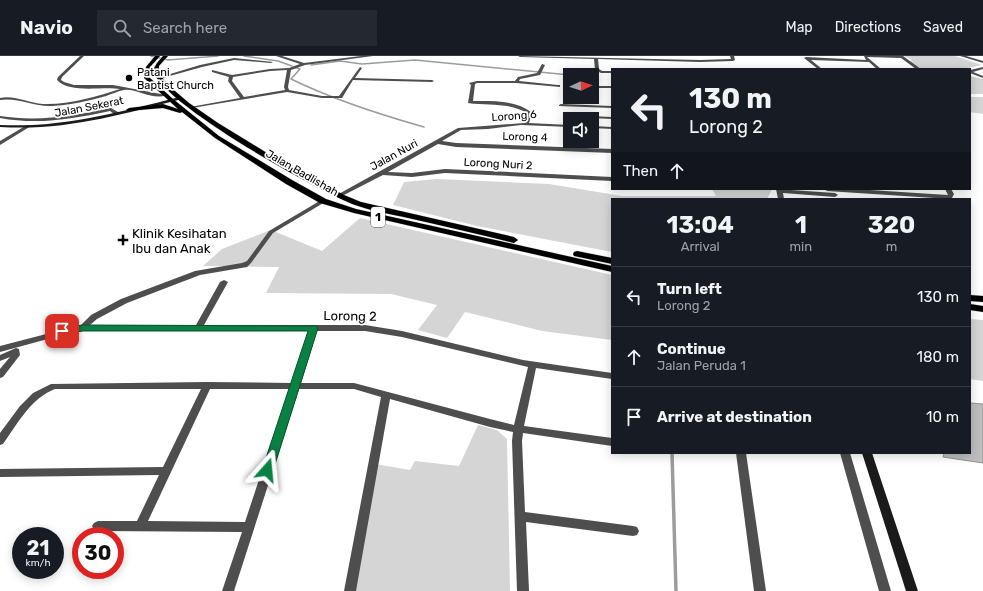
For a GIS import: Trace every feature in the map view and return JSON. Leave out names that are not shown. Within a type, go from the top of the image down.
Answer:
[{"type":"main road","name":"Jalan Badlishah","points":[[161,57],[156,68],[159,78],[180,98],[229,134],[298,176],[338,196],[359,204],[555,253],[611,269]]},
{"type":"main road","name":"Jalan Badlishah","points":[[161,57],[148,67],[147,78],[164,95],[217,137],[289,182],[323,201],[354,212],[555,253],[611,261]]},
{"type":"main road","points":[[142,107],[158,100],[164,95]]},
{"type":"main road","points":[[128,110],[163,106],[175,108],[189,116]]},
{"type":"main road","points":[[971,298],[983,299]]},
{"type":"main road","points":[[971,308],[983,309]]},
{"type":"street","points":[[82,56],[60,77],[59,80],[62,84],[74,86],[112,86],[147,94],[164,95]]},
{"type":"street","points":[[278,56],[304,64]]},
{"type":"street","points":[[213,71],[232,76],[270,70],[289,70],[304,64],[371,56]]},
{"type":"street","points":[[520,56],[596,59],[655,58],[701,62],[733,60],[732,56]]},
{"type":"street","points":[[698,56],[701,62]]},
{"type":"street","points":[[803,56],[819,68]]},
{"type":"street","points":[[840,56],[845,60]]},
{"type":"street","points":[[865,56],[902,56],[918,68]]},
{"type":"street","points":[[865,56],[878,68]]},
{"type":"street","points":[[962,56],[983,62]]},
{"type":"street","points":[[159,78],[201,66],[234,59],[271,62]]},
{"type":"street","points":[[596,59],[597,70],[601,72],[611,72]]},
{"type":"street","points":[[808,59],[870,61]]},
{"type":"street","points":[[516,82],[519,78],[540,73],[543,65]]},
{"type":"street","points":[[192,107],[287,91],[326,98],[340,98],[360,68]]},
{"type":"street","points":[[971,72],[983,68]]},
{"type":"street","points":[[287,91],[286,86],[289,70]]},
{"type":"street","points":[[971,72],[983,72]]},
{"type":"street","points":[[971,72],[983,77]]},
{"type":"street","points":[[232,76],[230,81],[243,98]]},
{"type":"street","points":[[354,79],[432,81]]},
{"type":"street","points":[[526,124],[530,113],[523,109],[503,103],[470,102],[473,84],[471,83],[480,81],[516,82],[558,86]]},
{"type":"street","points":[[599,86],[611,87]]},
{"type":"street","points":[[0,99],[11,98],[39,104],[51,104],[104,95],[124,88]]},
{"type":"street","name":"Jalan Sekerat","points":[[0,126],[29,126],[69,123],[180,98]]},
{"type":"street","points":[[561,105],[611,107]]},
{"type":"street","points":[[590,106],[591,112]]},
{"type":"street","points":[[0,117],[21,120],[54,119],[111,109],[116,113]]},
{"type":"street","points":[[599,118],[611,118]]},
{"type":"street","name":"Lorong 6","points":[[460,129],[526,124],[563,126]]},
{"type":"street","points":[[0,143],[29,126]]},
{"type":"street","points":[[599,127],[611,128]]},
{"type":"street","name":"Jalan Nuri","points":[[338,196],[460,129]]},
{"type":"street","name":"Lorong 4","points":[[437,142],[456,145],[611,151]]},
{"type":"street","name":"Lorong Nuri 2","points":[[382,173],[412,175],[444,171],[611,179]]},
{"type":"street","points":[[779,190],[868,198]]},
{"type":"street","points":[[853,190],[950,197],[951,194],[949,190]]},
{"type":"street","points":[[923,190],[926,196]]},
{"type":"street","points":[[83,328],[94,317],[124,301],[198,273],[244,265],[249,262],[271,232],[323,201]]},
{"type":"street","points":[[198,328],[224,282]]},
{"type":"street","name":"Lorong 2","points":[[0,349],[55,332],[83,328],[375,328],[534,364],[611,376]]},
{"type":"street","points":[[228,591],[314,328]]},
{"type":"street","points":[[0,358],[16,351],[16,355],[0,375]]},
{"type":"street","points":[[523,591],[517,441],[518,429],[534,364]]},
{"type":"street","points":[[140,526],[207,385]]},
{"type":"street","points":[[0,441],[29,402],[44,389],[54,386],[296,385],[354,386],[490,423],[518,429],[611,442]]},
{"type":"street","points":[[350,591],[377,436],[386,395]]},
{"type":"street","points":[[741,454],[760,591]]},
{"type":"street","points":[[845,454],[885,591]]},
{"type":"street","points":[[867,454],[912,591]]},
{"type":"street","points":[[0,473],[166,471]]},
{"type":"street","points":[[520,516],[633,531]]},
{"type":"street","points":[[98,526],[249,527]]},
{"type":"shaded area","points":[[904,56],[955,56],[982,65],[968,68],[920,68],[910,61],[912,60]]},
{"type":"shaded area","points":[[971,76],[983,79],[983,94],[971,94]]},
{"type":"shaded area","points":[[971,97],[983,97],[983,114],[971,112]]},
{"type":"shaded area","points":[[437,179],[549,184],[622,196],[716,196],[713,190],[772,190],[768,198],[611,198],[611,252],[477,226],[393,205],[404,182]]},
{"type":"shaded area","points":[[360,218],[611,275],[611,340],[542,331],[465,312],[447,338],[418,330],[437,305],[391,294],[266,293],[279,267],[203,266],[222,249],[271,230],[322,251]]},
{"type":"shaded area","points":[[971,319],[983,320],[983,381],[971,379]]},
{"type":"shaded area","points":[[478,425],[497,430],[507,439],[510,591],[353,591],[375,464],[410,470],[415,461],[459,466]]},
{"type":"building","points":[[971,403],[983,404],[983,463],[943,457],[944,454],[971,454]]},
{"type":"waterway","points":[[151,56],[168,60],[218,56]]},
{"type":"waterway","points":[[244,56],[278,61],[292,66]]},
{"type":"waterway","points":[[311,65],[340,61],[362,64],[415,60],[563,74]]},
{"type":"waterway","points":[[294,67],[300,69],[291,79],[307,87],[356,106],[424,127]]},
{"type":"waterway","points":[[672,454],[676,591]]},
{"type":"place","name":"Patani Baptist Church","points":[[129,78]]},
{"type":"place","name":"Klinik Kesihatan Ibu dan Anak","points":[[123,240]]},
{"type":"route","points":[[62,331],[77,328],[314,328],[267,470]]}]
